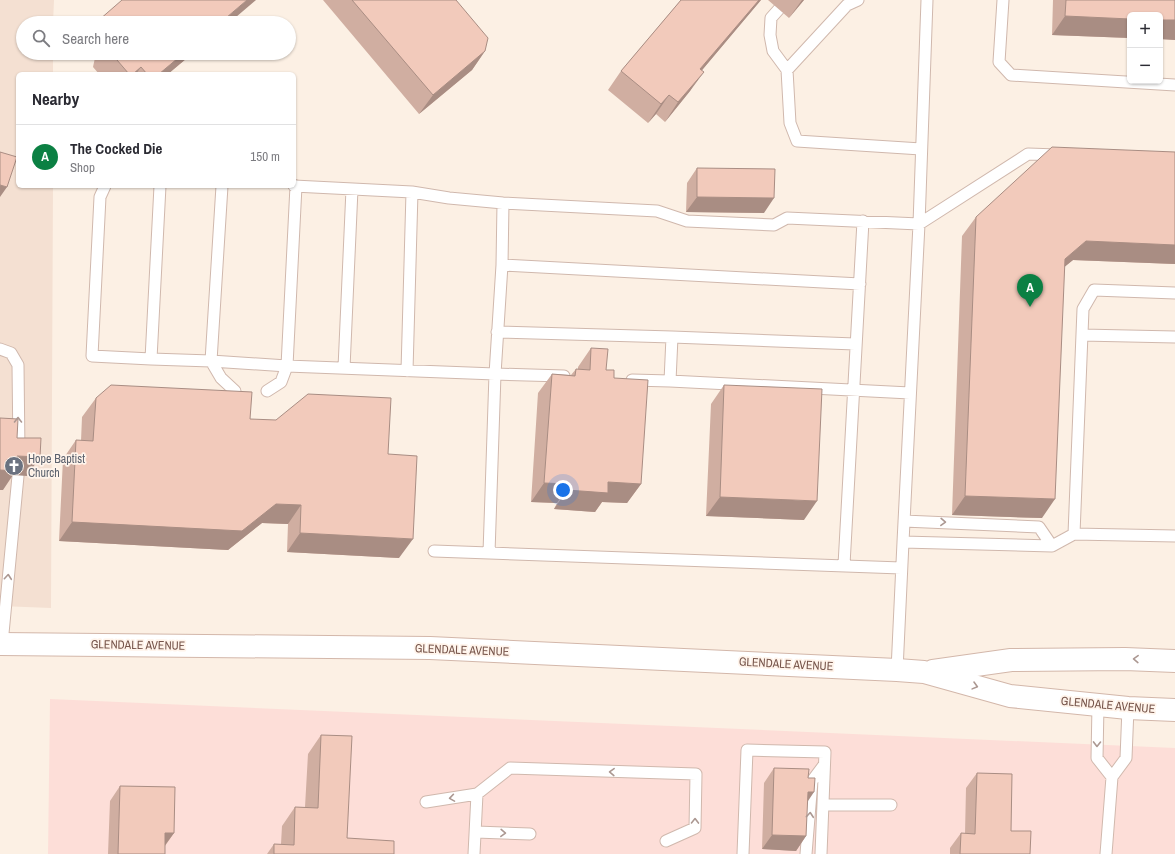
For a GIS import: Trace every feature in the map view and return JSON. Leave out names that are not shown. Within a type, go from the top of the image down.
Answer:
[{"type":"main road","name":"GLENDALE AVENUE","points":[[1,644],[430,648],[897,670],[924,672],[1010,696],[1128,708],[1175,710]]},
{"type":"main road","name":"GLENDALE AVENUE","points":[[924,672],[1011,660],[1124,658],[1175,661]]},
{"type":"lane","points":[[787,70],[848,5],[858,0]]},
{"type":"lane","points":[[897,670],[919,224],[927,0]]},
{"type":"lane","points":[[1003,0],[999,62],[1011,75],[1175,85]]},
{"type":"lane","points":[[779,9],[771,18],[770,35],[773,51],[787,70],[790,123],[797,141],[922,149]]},
{"type":"lane","points":[[296,186],[412,192],[449,198],[504,203],[657,211],[686,221],[774,225],[787,218],[919,224],[1028,154],[1066,155]]},
{"type":"lane","points":[[104,188],[100,196],[92,356],[287,366],[577,377]]},
{"type":"lane","points":[[151,359],[160,188]]},
{"type":"lane","points":[[222,188],[211,361],[221,378],[235,391]]},
{"type":"lane","points":[[267,392],[281,382],[287,366],[295,188]]},
{"type":"lane","points":[[344,368],[352,189]]},
{"type":"lane","points":[[407,371],[412,192]]},
{"type":"lane","points":[[489,553],[495,374],[502,265],[504,203]]},
{"type":"lane","points":[[844,565],[855,344],[863,221]]},
{"type":"lane","points":[[502,265],[860,284]]},
{"type":"lane","points":[[1074,534],[1083,309],[1094,290],[1175,293]]},
{"type":"lane","points":[[497,332],[855,344]]},
{"type":"lane","points":[[1082,335],[1175,337]]},
{"type":"lane","points":[[670,382],[672,337]]},
{"type":"lane","points":[[0,349],[11,352],[18,365],[19,457]]},
{"type":"lane","points":[[624,380],[910,393]]},
{"type":"lane","points":[[1,644],[18,476]]},
{"type":"lane","points":[[904,521],[1039,526],[1052,546]]},
{"type":"lane","points":[[904,542],[1052,546],[1074,534],[1175,536]]},
{"type":"lane","points":[[434,551],[901,568]]},
{"type":"lane","points":[[1098,705],[1097,758],[1112,777]]},
{"type":"lane","points":[[1106,854],[1112,777],[1126,758],[1128,708]]},
{"type":"lane","points":[[743,854],[747,750],[825,752],[821,854]]},
{"type":"lane","points":[[806,854],[812,781],[824,765]]},
{"type":"lane","points":[[426,802],[477,794],[510,768],[696,774],[695,828],[666,841]]},
{"type":"lane","points":[[474,854],[477,794]]},
{"type":"lane","points":[[823,805],[891,805]]},
{"type":"lane","points":[[476,832],[530,834]]},
{"type":"shaded area","points":[[0,0],[54,0],[53,16],[16,16],[16,60],[53,60],[53,72],[16,72],[16,188],[53,188],[51,608],[0,606]]},
{"type":"shaded area","points":[[50,699],[1175,748],[1175,854],[48,854]]},
{"type":"building","points":[[122,0],[247,0],[228,16],[104,16]]},
{"type":"building","points":[[352,0],[456,0],[488,38],[485,51],[433,95]]},
{"type":"building","points":[[681,0],[759,0],[700,69],[704,72],[678,102],[669,95],[661,104],[621,71]]},
{"type":"building","points":[[1066,0],[1175,0],[1175,20],[1163,20],[1163,12],[1127,12],[1127,19],[1065,16]]},
{"type":"building","points":[[117,60],[176,60],[161,72],[145,72],[141,67],[135,72],[127,72]]},
{"type":"building","points":[[1052,147],[1175,152],[1175,245],[1086,241],[1065,259],[1055,499],[965,496],[976,217]]},
{"type":"building","points":[[0,152],[16,157],[16,160],[7,187],[0,185]]},
{"type":"building","points":[[697,168],[775,169],[774,198],[697,197]]},
{"type":"building","points":[[591,348],[608,349],[606,370],[614,370],[614,378],[648,380],[641,484],[608,482],[608,493],[567,490],[570,484],[544,483],[552,374],[575,376],[576,369],[590,370]]},
{"type":"building","points":[[111,385],[252,392],[250,419],[276,420],[308,394],[391,398],[388,454],[417,456],[413,539],[300,533],[301,505],[276,504],[242,531],[72,522],[76,440],[93,441],[96,398]]},
{"type":"building","points":[[724,385],[822,389],[817,501],[720,497]]},
{"type":"building","points":[[0,418],[18,419],[17,438],[41,438],[40,457],[17,456],[17,471],[0,470]]},
{"type":"building","points":[[321,735],[352,736],[347,838],[394,841],[394,854],[274,854],[274,844],[294,845],[295,807],[318,808]]},
{"type":"building","points":[[774,768],[809,769],[808,778],[815,778],[814,792],[808,792],[806,836],[772,835]]},
{"type":"building","points":[[977,773],[1012,774],[1011,831],[1031,831],[1030,854],[960,854],[961,833],[975,834]]},
{"type":"building","points":[[120,786],[175,787],[174,833],[165,833],[165,854],[118,854]]},
{"type":"place","name":"The Cocked Die","points":[[1030,307]]},
{"type":"place","name":"Hope Baptist Church","points":[[14,466]]}]
